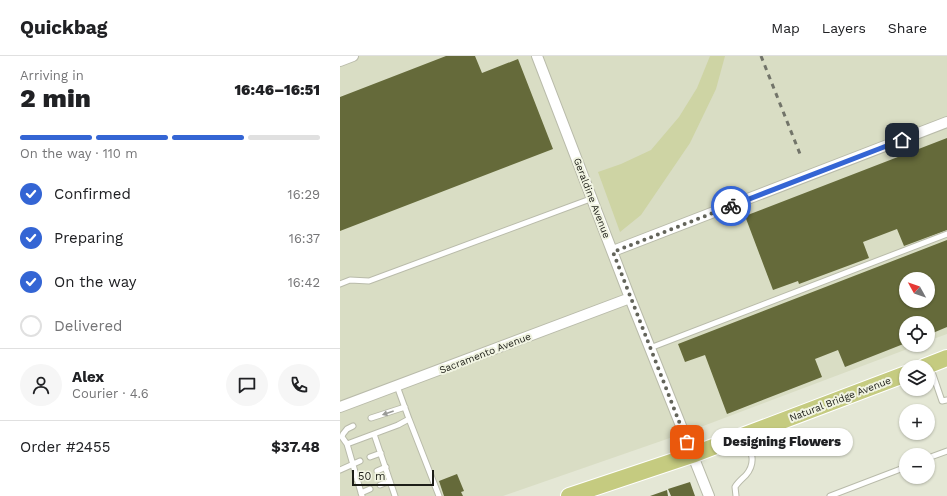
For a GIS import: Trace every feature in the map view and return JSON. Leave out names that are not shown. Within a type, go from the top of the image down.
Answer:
[{"type":"main road","points":[[935,363],[947,358]]},
{"type":"main road","name":"Natural Bridge Avenue","points":[[569,496],[692,455],[899,377]]},
{"type":"street","points":[[340,61],[353,56]]},
{"type":"street","name":"Geraldine Avenue","points":[[537,56],[593,198],[630,298],[709,496]]},
{"type":"street","points":[[613,252],[947,122]]},
{"type":"street","name":"Sacramento Avenue","points":[[340,407],[630,298]]},
{"type":"lane","points":[[340,284],[350,280],[369,281],[593,198]]},
{"type":"lane","points":[[650,348],[947,234]]},
{"type":"lane","points":[[935,385],[942,401],[947,400]]},
{"type":"lane","points":[[397,386],[439,496]]},
{"type":"lane","points":[[371,418],[405,407]]},
{"type":"lane","points":[[347,444],[409,419]]},
{"type":"lane","points":[[353,426],[347,429],[342,437],[347,444],[362,494],[370,489]]},
{"type":"lane","points":[[374,434],[394,496]]},
{"type":"lane","points":[[736,496],[735,487],[746,475],[753,461],[744,436]]},
{"type":"lane","points":[[935,455],[947,451]]},
{"type":"lane","points":[[370,457],[381,453]]},
{"type":"lane","points":[[340,470],[360,461]]},
{"type":"lane","points":[[377,471],[386,468]]},
{"type":"lane","points":[[830,496],[899,470]]},
{"type":"lane","points":[[357,480],[365,476]]},
{"type":"lane","points":[[380,485],[390,481]]},
{"type":"shaded area","points":[[340,56],[947,56],[947,334],[935,338],[935,316],[899,316],[899,352],[690,431],[503,496],[340,496]]},
{"type":"green space","points":[[710,56],[725,56],[716,89],[690,143],[641,215],[620,232],[598,172],[621,164],[651,150],[679,117],[697,88]]},
{"type":"building","points":[[446,56],[475,56],[482,73],[518,59],[553,149],[340,231],[340,97]]},
{"type":"building","points":[[947,138],[947,230],[904,246],[897,229],[863,242],[869,258],[799,284],[798,281],[773,290],[745,216]]},
{"type":"building","points":[[947,240],[947,327],[935,332],[935,316],[899,316],[899,346],[845,367],[838,350],[815,359],[822,377],[727,414],[705,355],[685,362],[678,344]]},
{"type":"building","points":[[457,474],[464,491],[461,492],[463,496],[444,496],[439,481]]},
{"type":"building","points":[[690,482],[695,496],[671,496],[668,489]]},
{"type":"building","points":[[667,490],[668,496],[650,496]]},
{"type":"railway","points":[[761,56],[800,154]]},
{"type":"way so far","points":[[687,442],[613,252],[731,206]]},
{"type":"place","name":"Designing Flowers","points":[[687,442]]},
{"type":"route","points":[[731,206],[902,140]]}]
